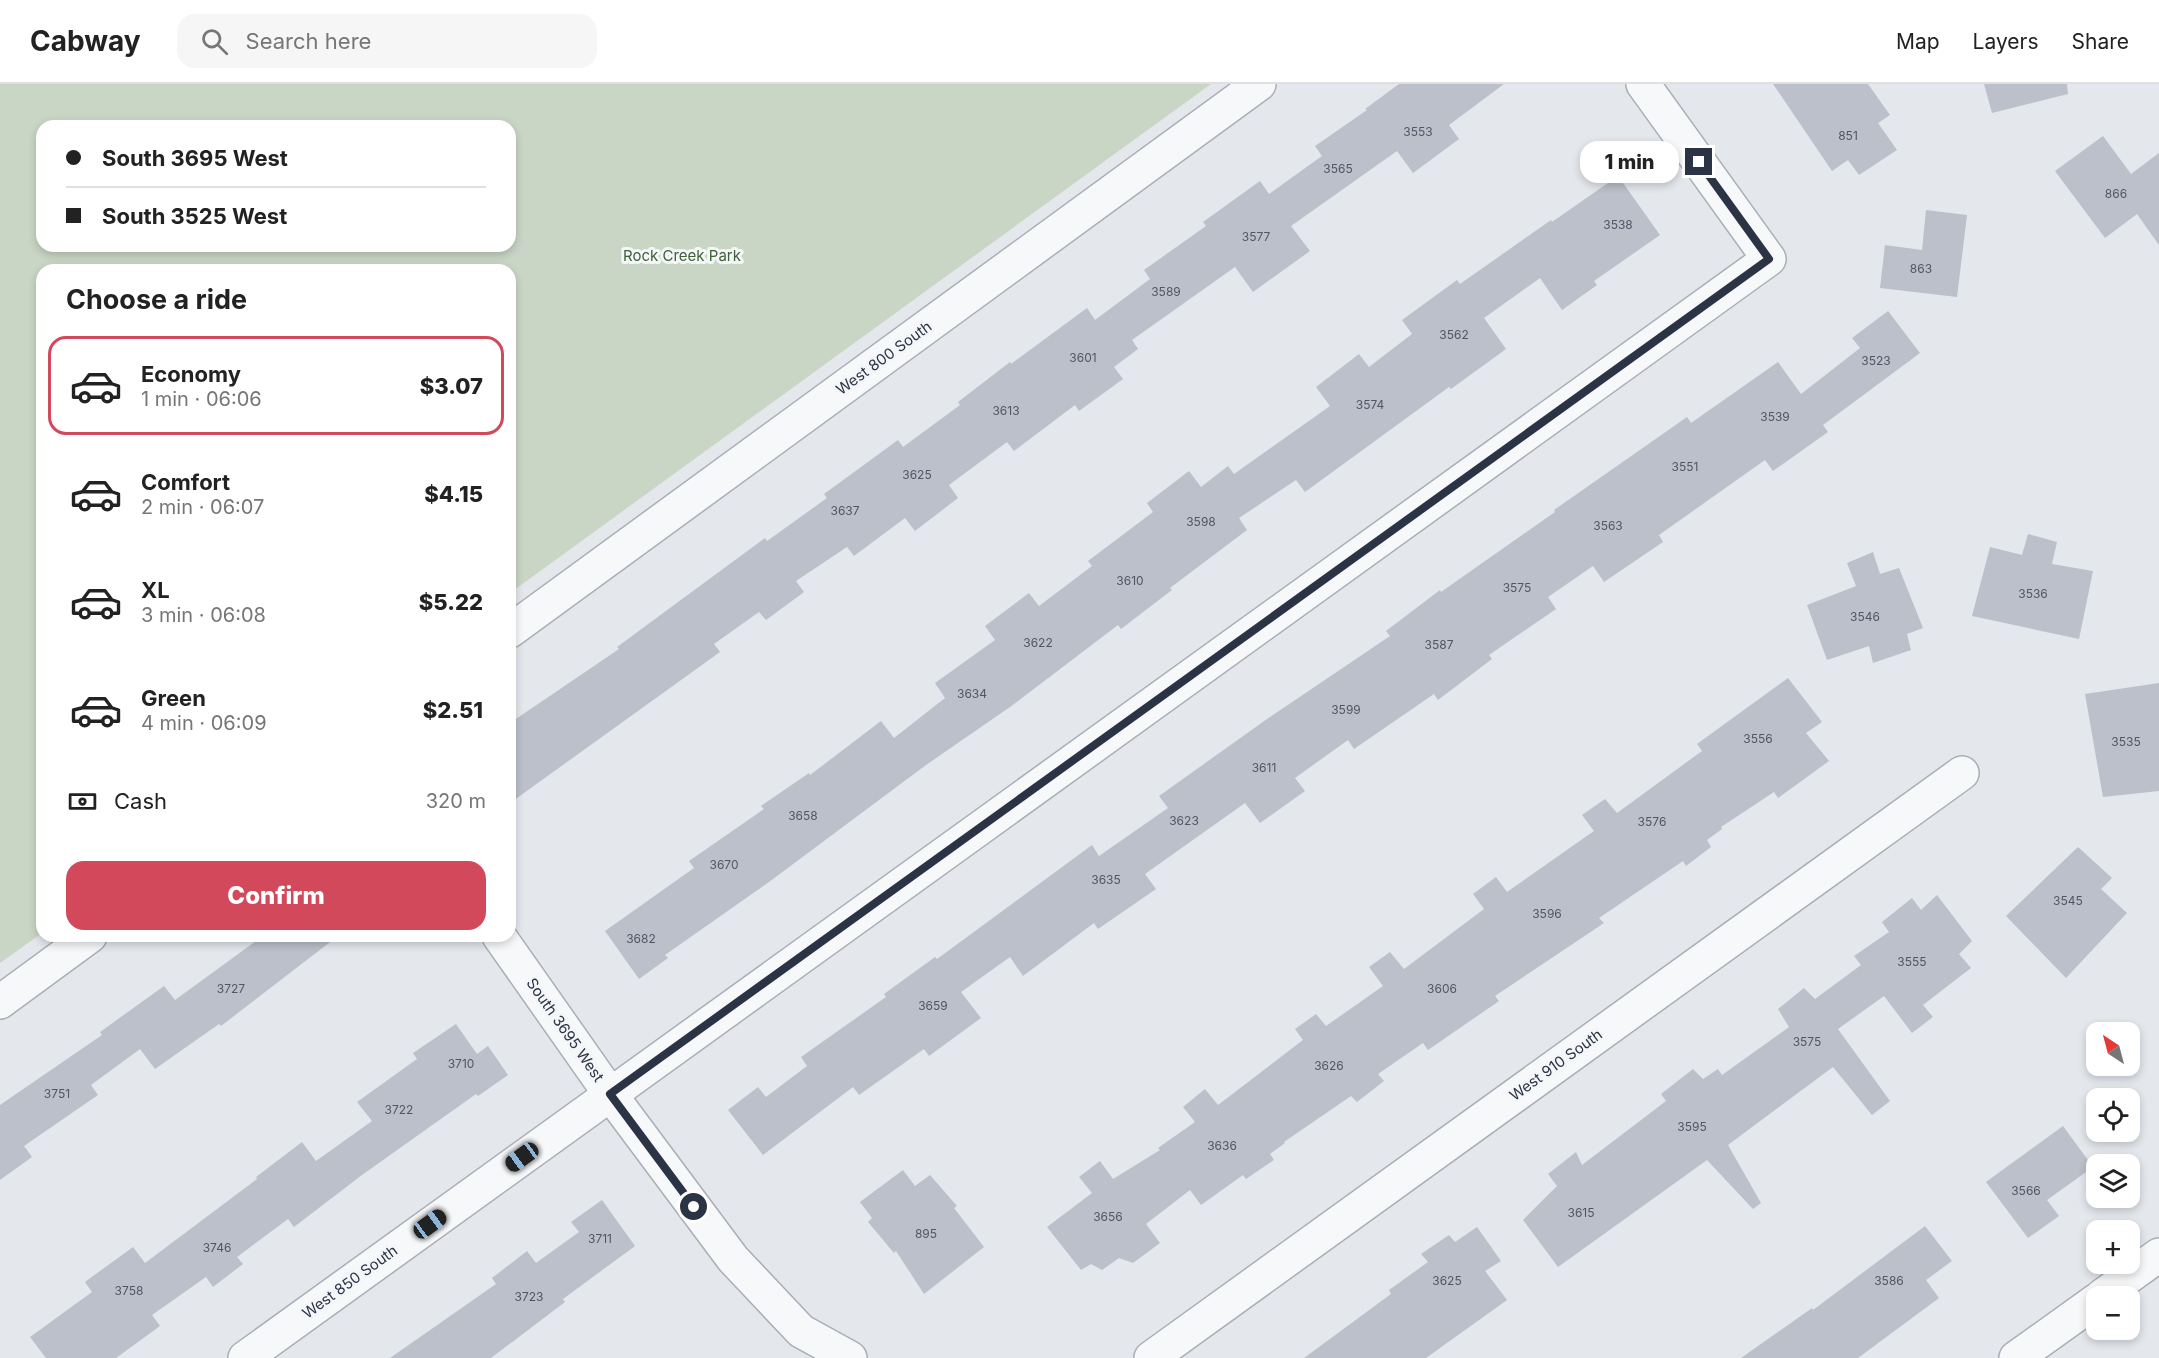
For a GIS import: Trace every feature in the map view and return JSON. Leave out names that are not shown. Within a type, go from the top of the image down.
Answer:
[{"type":"street","name":"West 800 South","points":[[516,627],[1259,84]]},
{"type":"street","name":"West 850 South","points":[[245,1358],[1769,259],[1643,84]]},
{"type":"street","name":"West 910 South","points":[[1151,1358],[1962,773]]},
{"type":"street","points":[[0,1002],[82,942]]},
{"type":"street","name":"South 3695 West","points":[[503,942],[610,1094],[733,1259],[801,1330],[850,1358]]},
{"type":"street","points":[[2116,1286],[2159,1255]]},
{"type":"street","points":[[2016,1358],[2086,1308]]},
{"type":"green space","name":"Rock Creek Park","points":[[0,84],[1211,84],[516,589],[516,264],[36,264],[36,937],[0,963]]},
{"type":"building","points":[[1399,84],[1504,84],[1449,125],[1459,139],[1413,173],[1397,151],[1291,226],[1310,251],[1253,292],[1235,267],[1132,340],[1138,349],[1114,367],[1123,379],[1079,411],[1075,405],[1014,451],[1007,442],[949,485],[958,498],[915,531],[905,518],[854,556],[847,547],[796,581],[804,592],[766,620],[759,612],[714,644],[720,652],[516,799],[516,719],[619,649],[617,647],[765,538],[767,541],[827,498],[824,494],[898,440],[903,447],[960,405],[958,402],[1010,362],[1011,364],[1087,308],[1095,320],[1150,279],[1144,270],[1206,226],[1203,222],[1260,181],[1269,194],[1322,156],[1315,146],[1367,110],[1365,109]]},
{"type":"building","points":[[1773,84],[1868,84],[1890,115],[1878,123],[1897,150],[1859,175],[1848,160],[1832,171]]},
{"type":"building","points":[[1984,84],[2067,84],[2068,94],[1992,113]]},
{"type":"building","points":[[2103,136],[2131,174],[2159,153],[2159,245],[2137,214],[2105,238],[2055,171]]},
{"type":"building","points":[[1618,176],[1660,235],[1594,281],[1597,285],[1562,310],[1540,278],[1484,318],[1506,349],[1451,389],[1449,387],[1305,492],[1296,480],[1239,518],[1247,530],[1170,588],[1172,590],[1121,629],[1118,625],[1010,707],[926,765],[769,882],[665,955],[668,958],[639,979],[605,931],[694,868],[689,861],[764,809],[761,806],[809,773],[810,775],[881,721],[894,738],[945,698],[935,683],[995,640],[985,626],[1029,593],[1039,606],[1092,566],[1088,561],[1153,512],[1147,503],[1189,471],[1201,487],[1228,466],[1234,474],[1330,406],[1316,387],[1359,354],[1369,367],[1412,334],[1402,320],[1457,280],[1460,284]]},
{"type":"building","points":[[1926,210],[1967,215],[1957,297],[1880,288],[1885,245],[1922,250]]},
{"type":"building","points":[[1888,311],[1920,353],[1823,425],[1828,432],[1773,471],[1765,460],[1659,535],[1663,542],[1604,582],[1593,566],[1548,597],[1556,609],[1489,655],[1492,659],[1438,700],[1434,694],[1354,749],[1348,740],[1295,778],[1305,791],[1260,823],[1245,803],[1145,874],[1156,889],[1098,929],[1094,923],[1023,976],[1010,957],[961,992],[981,1018],[929,1056],[924,1049],[859,1095],[853,1087],[763,1155],[728,1110],[758,1087],[766,1097],[807,1066],[801,1057],[886,997],[884,994],[935,957],[937,959],[1092,845],[1099,856],[1168,808],[1159,796],[1267,719],[1390,636],[1386,631],[1440,590],[1441,592],[1687,417],[1691,423],[1778,362],[1801,394],[1860,348],[1852,338]]},
{"type":"building","points":[[2028,534],[2057,542],[2052,564],[2093,571],[2079,639],[1972,616],[1990,547],[2022,555]]},
{"type":"building","points":[[1873,552],[1880,574],[1899,568],[1923,628],[1907,634],[1911,650],[1873,663],[1869,646],[1827,660],[1807,605],[1856,586],[1847,563]]},
{"type":"building","points":[[1788,678],[1822,722],[1806,733],[1829,761],[1778,798],[1774,792],[1721,827],[1722,829],[1707,840],[1711,847],[1686,866],[1683,861],[1599,918],[1604,923],[1495,996],[1499,1001],[1428,1050],[1423,1043],[1378,1074],[1384,1081],[1357,1102],[1351,1096],[1284,1142],[1270,1154],[1274,1160],[1246,1179],[1243,1175],[1201,1205],[1190,1190],[1146,1224],[1160,1243],[1133,1263],[1119,1258],[1102,1270],[1091,1264],[1081,1270],[1047,1227],[1092,1193],[1079,1177],[1100,1161],[1113,1179],[1160,1150],[1158,1148],[1195,1122],[1183,1107],[1205,1089],[1218,1105],[1303,1040],[1295,1029],[1316,1014],[1326,1026],[1383,986],[1369,967],[1390,952],[1404,969],[1484,909],[1473,894],[1496,877],[1507,892],[1594,831],[1582,815],[1605,799],[1617,813],[1702,751],[1697,744]]},
{"type":"building","points":[[2159,683],[2159,791],[2103,797],[2085,694]]},
{"type":"building","points":[[2078,847],[2112,878],[2101,889],[2127,913],[2066,978],[2006,916]]},
{"type":"building","points":[[1937,895],[1972,941],[1959,954],[1971,968],[1923,1005],[1933,1017],[1912,1033],[1884,996],[1838,1029],[1890,1101],[1872,1115],[1833,1067],[1728,1145],[1761,1203],[1753,1209],[1707,1160],[1558,1267],[1523,1220],[1557,1186],[1548,1174],[1576,1152],[1582,1165],[1666,1101],[1661,1094],[1693,1069],[1703,1079],[1718,1069],[1722,1075],[1789,1027],[1778,1009],[1804,988],[1815,999],[1861,965],[1854,956],[1889,932],[1882,922],[1912,898],[1921,910]]},
{"type":"building","points":[[255,942],[330,942],[221,1026],[219,1024],[155,1069],[140,1049],[91,1085],[98,1095],[24,1146],[32,1157],[0,1180],[0,1105],[102,1035],[100,1032],[164,986],[175,1000]]},
{"type":"building","points":[[456,1024],[477,1054],[488,1046],[508,1075],[478,1096],[476,1094],[362,1175],[294,1227],[288,1219],[237,1257],[243,1264],[213,1287],[206,1277],[152,1315],[160,1326],[116,1358],[46,1358],[30,1337],[92,1292],[85,1282],[133,1247],[145,1263],[257,1179],[256,1177],[302,1142],[316,1161],[372,1121],[357,1102],[417,1059],[413,1053]]},
{"type":"building","points":[[2063,1126],[2086,1157],[2086,1172],[2047,1200],[2059,1216],[2028,1238],[1986,1182]]},
{"type":"building","points":[[903,1170],[915,1186],[930,1175],[957,1206],[954,1208],[984,1247],[924,1294],[896,1251],[894,1253],[868,1222],[872,1218],[860,1202]]},
{"type":"building","points":[[602,1200],[635,1246],[563,1299],[565,1302],[491,1358],[390,1358],[496,1284],[492,1278],[527,1251],[536,1263],[579,1232],[571,1222]]},
{"type":"building","points":[[1925,1226],[1952,1261],[1926,1280],[1939,1298],[1858,1358],[1741,1358],[1812,1308],[1813,1310]]},
{"type":"building","points":[[1477,1227],[1501,1261],[1485,1271],[1507,1300],[1426,1358],[1304,1358],[1391,1294],[1389,1290],[1428,1262],[1421,1254],[1449,1235],[1455,1242]]},
{"type":"route","points":[[694,1207],[610,1094],[1769,259],[1699,162]]}]
